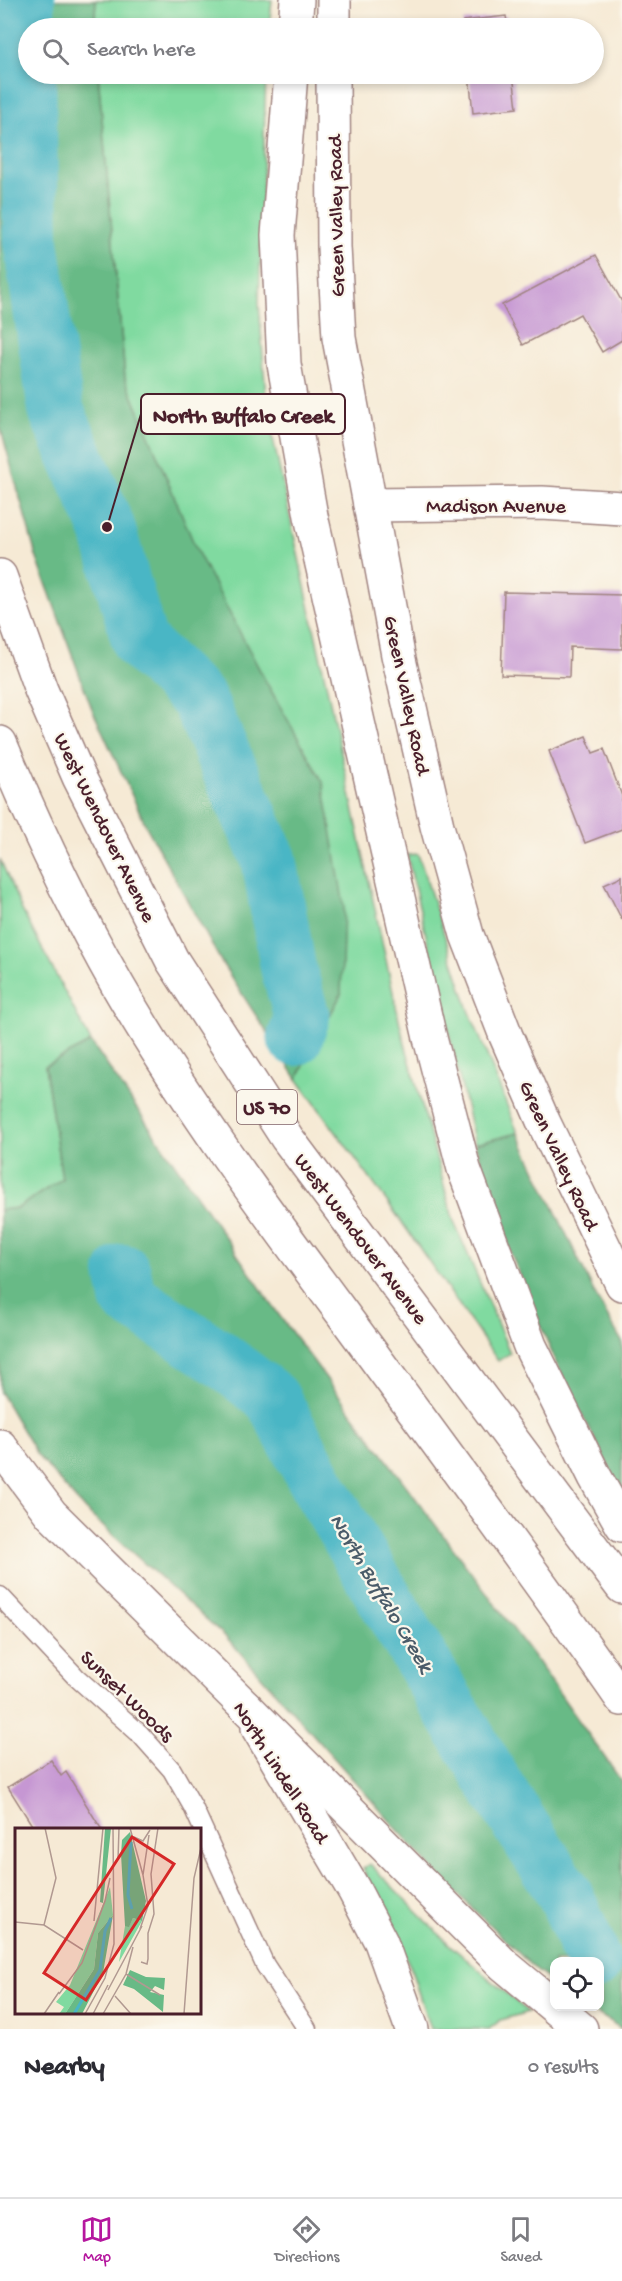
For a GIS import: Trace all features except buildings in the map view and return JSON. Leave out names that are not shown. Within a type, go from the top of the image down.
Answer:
[{"type":"main road","points":[[296,18],[297,0]]},
{"type":"main road","points":[[334,0],[334,18]]},
{"type":"main road","points":[[290,84],[278,235],[284,364],[316,540],[430,1038],[464,1169],[530,1346],[595,1477],[622,1525]]},
{"type":"main road","name":"Green Valley Road","points":[[333,84],[334,247],[339,338],[398,655],[421,758],[467,935],[544,1123],[622,1284]]},
{"type":"main road","name":"Madison Avenue","points":[[370,505],[542,503],[622,508]]},
{"type":"main road","name":"West Wendover Avenue","points":[[0,576],[41,690],[79,777],[171,960],[287,1138],[622,1587]]},
{"type":"main road","name":"US 70","points":[[0,743],[72,903],[119,988],[171,1071],[241,1177],[548,1592],[622,1699]]},
{"type":"main road","name":"North Lindell Road","points":[[0,1446],[51,1514],[245,1706],[292,1783],[376,1932],[412,2029]]},
{"type":"main road","points":[[245,1706],[504,1965],[581,2029]]},
{"type":"lane","name":"Sunset Woods","points":[[0,1596],[76,1677],[140,1734],[172,1770],[193,1807],[265,1965],[307,2029]]},
{"type":"green space","points":[[0,0],[96,0],[95,18],[18,18],[18,84],[99,84],[125,378],[197,551],[265,680],[323,782],[344,907],[341,994],[297,1079],[222,963],[147,828],[92,709],[36,556],[0,426]]},
{"type":"green space","points":[[96,0],[272,0],[270,18],[95,18]]},
{"type":"green space","points":[[99,84],[266,84],[259,303],[267,411],[401,1029],[454,1222],[510,1353],[498,1361],[396,1214],[297,1079],[341,994],[323,783],[196,551],[125,378]]},
{"type":"green space","points":[[418,854],[469,1010],[518,1133],[475,1144],[407,855]]},
{"type":"green space","points":[[0,859],[22,910],[91,1042],[45,1067],[62,1179],[18,1208],[0,1210]]},
{"type":"green space","points":[[91,1042],[279,1315],[534,1657],[622,1782],[622,2029],[593,2011],[604,2011],[604,1957],[550,1957],[550,1980],[537,1971],[439,1876],[227,1638],[85,1510],[37,1455],[0,1392],[0,1210],[18,1208],[62,1179],[45,1066]]},
{"type":"green space","points":[[518,1133],[595,1294],[622,1342],[622,1493],[557,1365],[502,1232],[475,1144]]},
{"type":"green space","points":[[370,1864],[450,1945],[528,2012],[501,2020],[489,2029],[430,2029],[410,1966],[363,1869]]},
{"type":"waterway","name":"North Buffalo Creek","points":[[27,0],[27,18]]},
{"type":"waterway","name":"North Buffalo Creek","points":[[28,84],[31,242],[56,410],[107,527],[140,643],[198,698],[269,859],[288,967],[302,1017],[295,1038]]},
{"type":"waterway","name":"North Buffalo Creek","points":[[123,1272],[128,1298],[218,1357],[272,1398],[322,1492],[496,1786],[565,1894],[592,1957]]},
{"type":"place","name":"North Buffalo Creek","points":[[107,527]]}]
